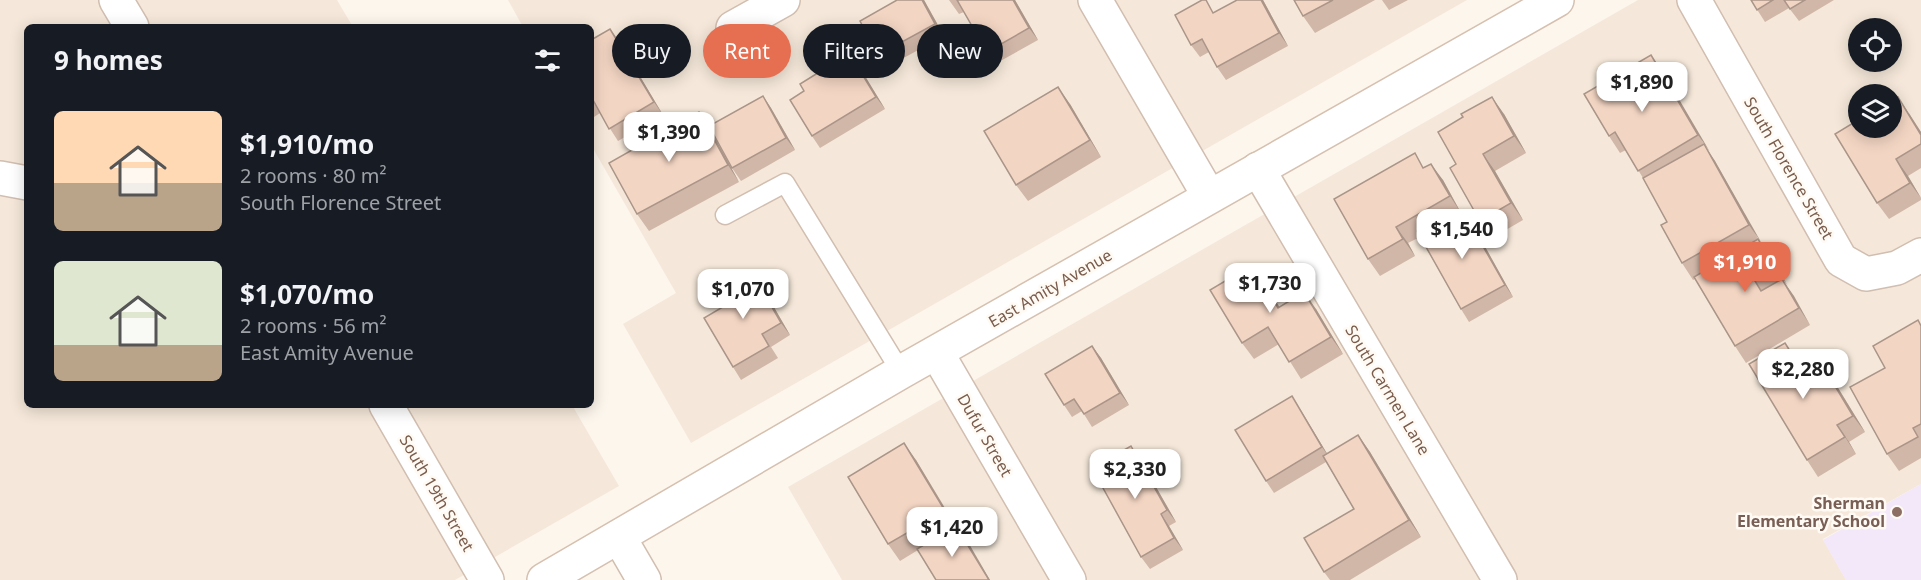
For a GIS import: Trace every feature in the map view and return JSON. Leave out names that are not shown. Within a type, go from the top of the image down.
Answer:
[{"type":"street","points":[[116,0],[130,24]]},
{"type":"street","points":[[740,24],[783,0]]},
{"type":"street","points":[[1095,0],[1209,196]]},
{"type":"street","name":"East Amity Avenue","points":[[544,580],[901,372],[1557,0]]},
{"type":"street","name":"South Florence Street","points":[[1694,0],[1841,260],[1866,274],[1897,268],[1921,255]]},
{"type":"street","name":"South Carmen Lane","points":[[1258,169],[1500,580]]},
{"type":"street","points":[[0,178],[24,182]]},
{"type":"street","name":"Dufur Street","points":[[937,353],[1069,580]]},
{"type":"street","name":"South 19th Street","points":[[388,408],[487,580]]},
{"type":"street","points":[[619,537],[644,580]]},
{"type":"lane","points":[[725,215],[786,183],[901,372]]},
{"type":"shaded area","points":[[0,0],[337,0],[351,24],[24,24],[24,408],[574,408],[619,486],[455,580],[0,580]]},
{"type":"shaded area","points":[[508,0],[1467,0],[691,443],[623,324],[676,293],[594,150],[594,24],[521,24]]},
{"type":"shaded area","points":[[1638,0],[1921,0],[1921,484],[1823,539],[1846,580],[842,580],[788,487]]},
{"type":"shaded area","name":"Sherman Elementary School","points":[[1921,484],[1921,580],[1846,580],[1823,540]]},
{"type":"building","points":[[897,0],[922,0],[935,24],[917,24],[917,34],[905,40],[905,24],[862,24],[860,21]]},
{"type":"building","points":[[957,0],[1013,0],[1029,28],[1003,43],[1003,24],[971,24]]},
{"type":"building","points":[[1206,0],[1213,13],[1237,0],[1261,0],[1279,33],[1217,67],[1202,39],[1191,45],[1175,15]]},
{"type":"building","points":[[1294,0],[1333,0],[1303,16]]},
{"type":"building","points":[[1751,0],[1773,0],[1757,10]]},
{"type":"building","points":[[1784,0],[1805,0],[1790,9]]},
{"type":"building","points":[[610,29],[612,32],[612,78],[640,78],[654,102],[609,129],[594,102],[594,38]]},
{"type":"building","points":[[1651,55],[1698,135],[1638,171],[1615,132],[1609,136],[1584,94]]},
{"type":"building","points":[[810,78],[864,78],[876,97],[812,136],[790,100],[804,91],[800,84]]},
{"type":"building","points":[[1058,87],[1090,140],[1016,185],[984,131]]},
{"type":"building","points":[[763,96],[786,138],[732,168],[709,126]]},
{"type":"building","points":[[1492,97],[1514,136],[1483,154],[1511,203],[1480,221],[1450,168],[1456,164],[1438,132],[1463,117],[1461,114]]},
{"type":"building","points":[[1902,104],[1921,135],[1921,144],[1896,159],[1910,183],[1877,203],[1835,134],[1848,126],[1848,138],[1902,138]]},
{"type":"building","points":[[699,112],[728,165],[637,214],[609,163]]},
{"type":"building","points":[[1704,144],[1749,225],[1682,263],[1661,225],[1667,222],[1643,178]]},
{"type":"building","points":[[1415,153],[1423,168],[1431,164],[1450,196],[1396,227],[1403,239],[1368,259],[1334,199]]},
{"type":"building","points":[[1464,213],[1505,285],[1461,309],[1417,231],[1433,223],[1436,229]]},
{"type":"building","points":[[1758,239],[1776,269],[1755,281],[1761,291],[1782,279],[1799,308],[1735,346],[1694,277]]},
{"type":"building","points":[[1252,265],[1278,308],[1304,292],[1331,337],[1289,362],[1268,327],[1242,343],[1210,290]]},
{"type":"building","points":[[751,271],[781,323],[762,334],[769,346],[733,367],[704,318],[733,301],[724,286]]},
{"type":"building","points":[[1918,320],[1921,326],[1921,424],[1913,428],[1918,437],[1887,454],[1850,387],[1885,368],[1873,346]]},
{"type":"building","points":[[1785,343],[1806,377],[1823,366],[1853,416],[1837,425],[1845,437],[1807,460],[1749,364]]},
{"type":"building","points":[[1092,346],[1120,393],[1084,414],[1074,399],[1064,405],[1045,374]]},
{"type":"building","points":[[1292,396],[1322,447],[1266,481],[1235,430]]},
{"type":"building","points":[[1358,435],[1409,520],[1324,572],[1304,538],[1354,509],[1323,456]]},
{"type":"building","points":[[904,443],[945,511],[888,544],[848,477]]},
{"type":"building","points":[[1131,446],[1167,510],[1161,514],[1174,538],[1141,557],[1092,468]]},
{"type":"building","points":[[956,526],[989,580],[936,580],[917,549]]},
{"type":"place","name":"Sherman Elementary School","points":[[1897,512]]}]
